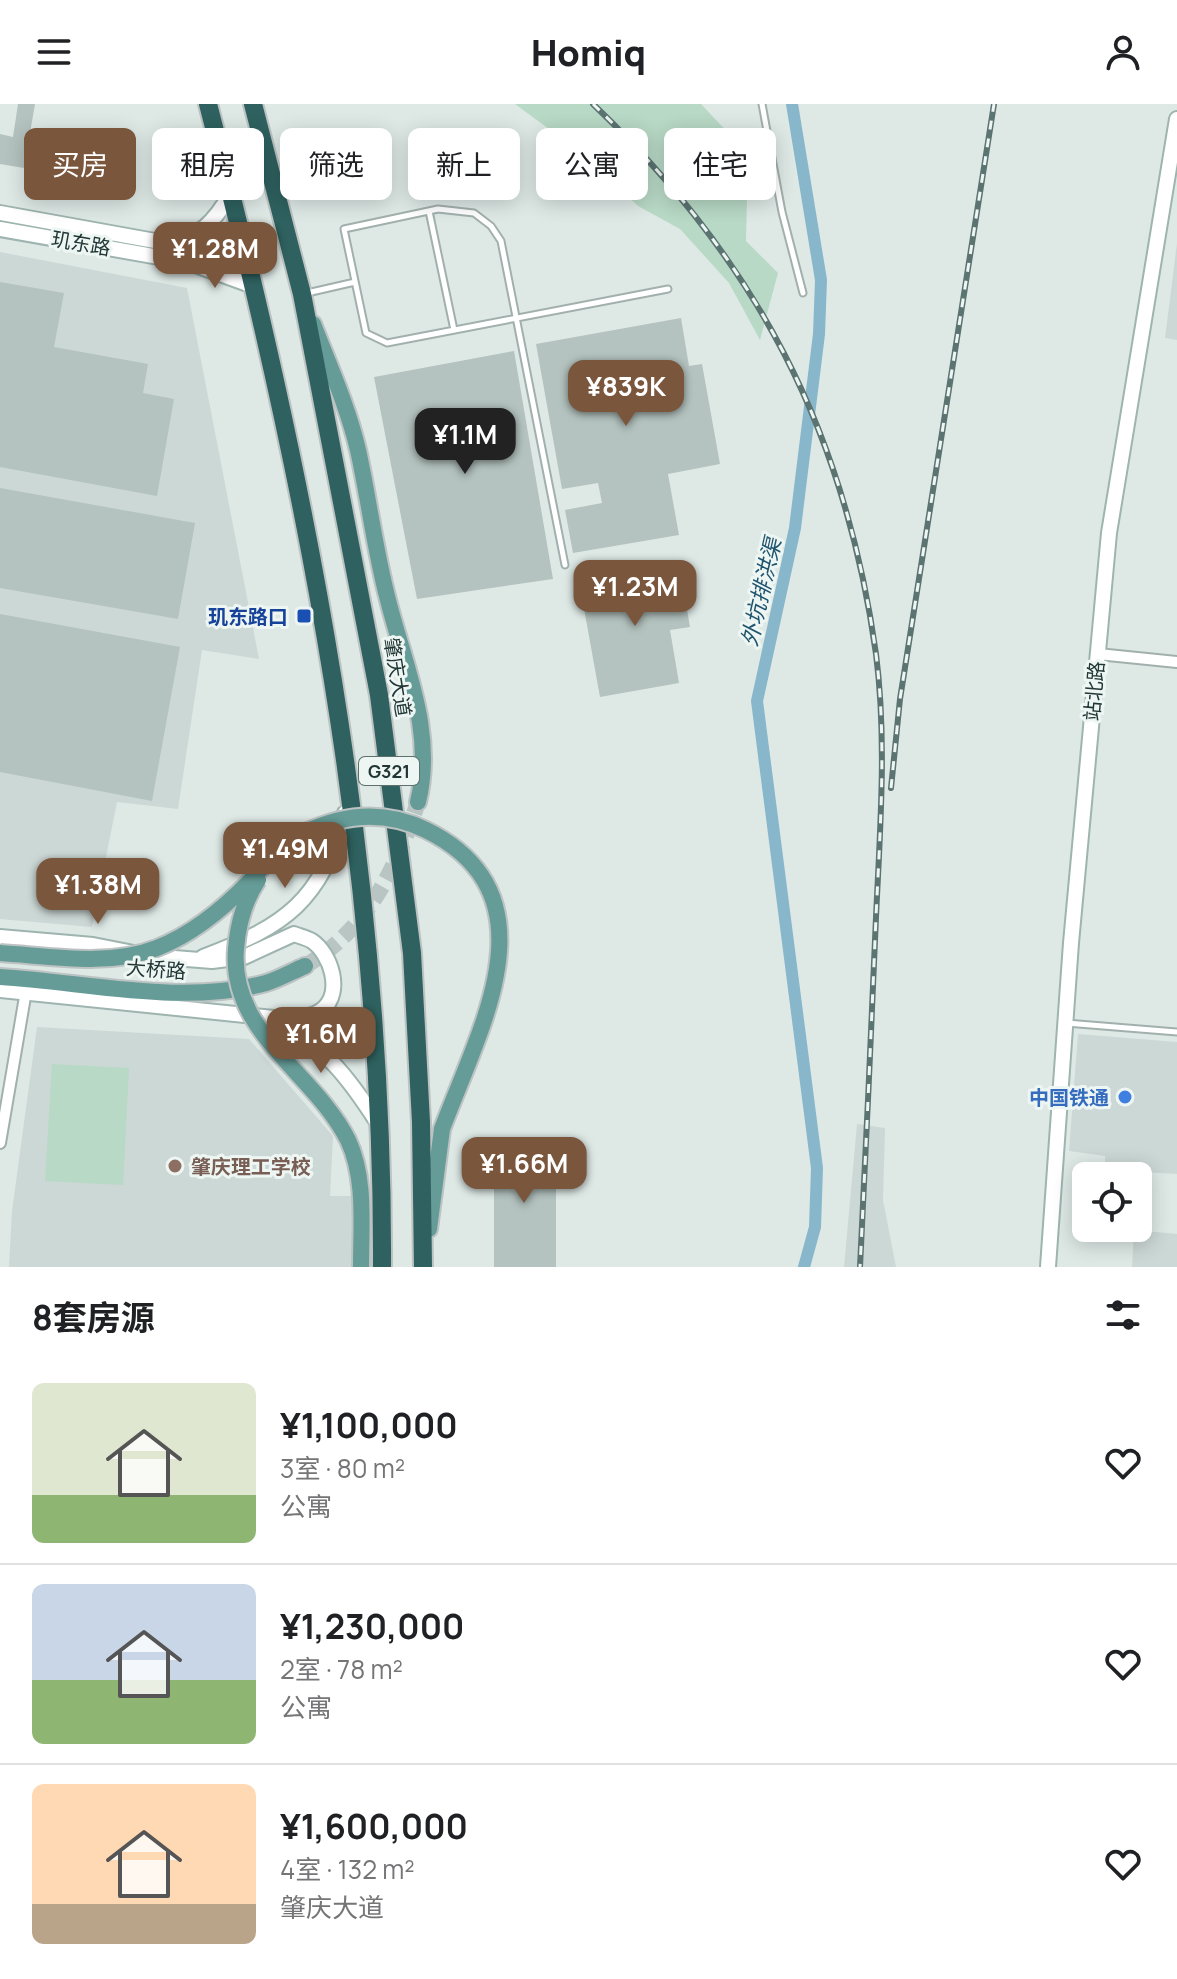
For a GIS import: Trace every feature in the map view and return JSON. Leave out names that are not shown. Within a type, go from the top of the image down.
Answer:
[{"type":"highway","name":"G321","points":[[208,104],[214,128]]},
{"type":"highway","name":"肇庆大道","points":[[253,104],[302,294],[379,695],[412,953],[425,1263]]},
{"type":"highway","name":"G321","points":[[233,200],[295,483],[351,792],[369,961],[382,1267]]},
{"type":"main road","points":[[302,294],[358,448],[387,598],[417,699],[425,739],[424,776],[418,802]]},
{"type":"main road","points":[[0,953],[104,959],[155,949],[201,926],[274,855],[301,834],[336,820],[370,814],[407,820],[455,844],[485,881],[501,928],[499,971],[442,1129],[425,1263]]},
{"type":"main road","points":[[274,855],[252,889],[238,923],[234,968],[240,996],[267,1039],[320,1099],[347,1139],[359,1174],[361,1267]]},
{"type":"main road","name":"大桥路","points":[[0,977],[182,992],[233,989],[268,982],[305,966]]},
{"type":"street","name":"站北路","points":[[1048,1267],[1065,1023],[1109,533],[1177,124]]},
{"type":"street","name":"玑东路","points":[[0,213],[166,243],[182,241],[198,234],[216,219],[227,200]]},
{"type":"street","name":"玑东路","points":[[0,229],[187,262],[253,286]]},
{"type":"street","points":[[1098,654],[1177,662]]},
{"type":"street","points":[[191,961],[254,938],[280,921],[312,890],[334,854],[351,792]]},
{"type":"street","points":[[0,937],[93,945],[191,961],[244,957],[294,934],[312,941],[329,965],[334,991],[325,1008],[309,1016],[274,1018],[0,990]]},
{"type":"street","points":[[0,1143],[26,991]]},
{"type":"street","points":[[274,1018],[300,1033],[338,1065],[377,1122]]},
{"type":"lane","points":[[762,104],[782,212],[803,293]]},
{"type":"lane","points":[[429,211],[454,330]]},
{"type":"lane","points":[[565,565],[516,318],[501,241],[491,226],[474,213],[429,211],[344,229],[366,333],[387,343],[516,318],[668,289]]},
{"type":"lane","points":[[302,294],[355,282]]},
{"type":"lane","points":[[1065,1023],[1177,1032]]},
{"type":"shaded area","points":[[1177,243],[1177,340],[1165,338]]},
{"type":"shaded area","points":[[0,252],[187,288],[259,659],[202,650],[178,809],[117,802],[92,927],[0,919]]},
{"type":"shaded area","name":"肇庆理工学校","points":[[37,1027],[249,1039],[333,1136],[330,1196],[356,1196],[357,1267],[9,1267],[12,1211]]},
{"type":"shaded area","name":"中国铁通","points":[[1078,1034],[1177,1042],[1177,1174],[1152,1173],[1152,1162],[1105,1162],[1105,1156],[1069,1151]]},
{"type":"shaded area","points":[[857,1124],[885,1128],[883,1200],[896,1267],[844,1267]]},
{"type":"shaded area","points":[[1152,1232],[1177,1234],[1177,1267],[1132,1267],[1133,1242],[1152,1242]]},
{"type":"green space","points":[[515,104],[701,104],[724,128],[664,128],[664,200],[747,200],[746,241],[778,273],[760,340],[729,283],[680,229],[632,200],[648,200],[648,128],[548,128]]},
{"type":"green space","points":[[52,1064],[129,1068],[123,1185],[45,1181]]},
{"type":"building","points":[[18,104],[35,104],[31,128],[24,128],[24,168],[0,164],[0,134],[13,137]]},
{"type":"building","points":[[0,282],[64,293],[54,347],[148,364],[143,393],[174,399],[157,496],[0,467]]},
{"type":"building","points":[[681,318],[689,366],[702,364],[720,464],[668,474],[679,535],[573,553],[565,510],[602,503],[598,483],[562,489],[536,344]]},
{"type":"building","points":[[514,351],[553,579],[417,599],[374,377]]},
{"type":"building","points":[[0,488],[195,523],[178,619],[0,588]]},
{"type":"building","points":[[679,563],[690,627],[670,630],[679,683],[600,697],[579,581]]},
{"type":"building","points":[[0,614],[180,647],[152,801],[0,772]]},
{"type":"building","points":[[494,1140],[537,1141],[537,1150],[556,1151],[556,1267],[494,1267]]},
{"type":"waterway","name":"外坑排洪渠","points":[[792,104],[821,280],[819,334],[795,528],[757,701],[817,1168],[815,1227],[804,1267]]},
{"type":"tunnel","points":[[305,966],[327,951],[363,916],[389,874],[418,802]]},
{"type":"railway","points":[[593,104],[651,163],[702,224],[746,288],[784,354],[816,423],[842,496],[862,572],[876,654],[882,752],[860,1267]]},
{"type":"railway","points":[[891,788],[900,699],[994,104]]},
{"type":"place","name":"玑东路口","points":[[304,616]]},
{"type":"place","name":"中国铁通","points":[[1125,1097]]},
{"type":"place","name":"肇庆理工学校","points":[[175,1166]]}]
